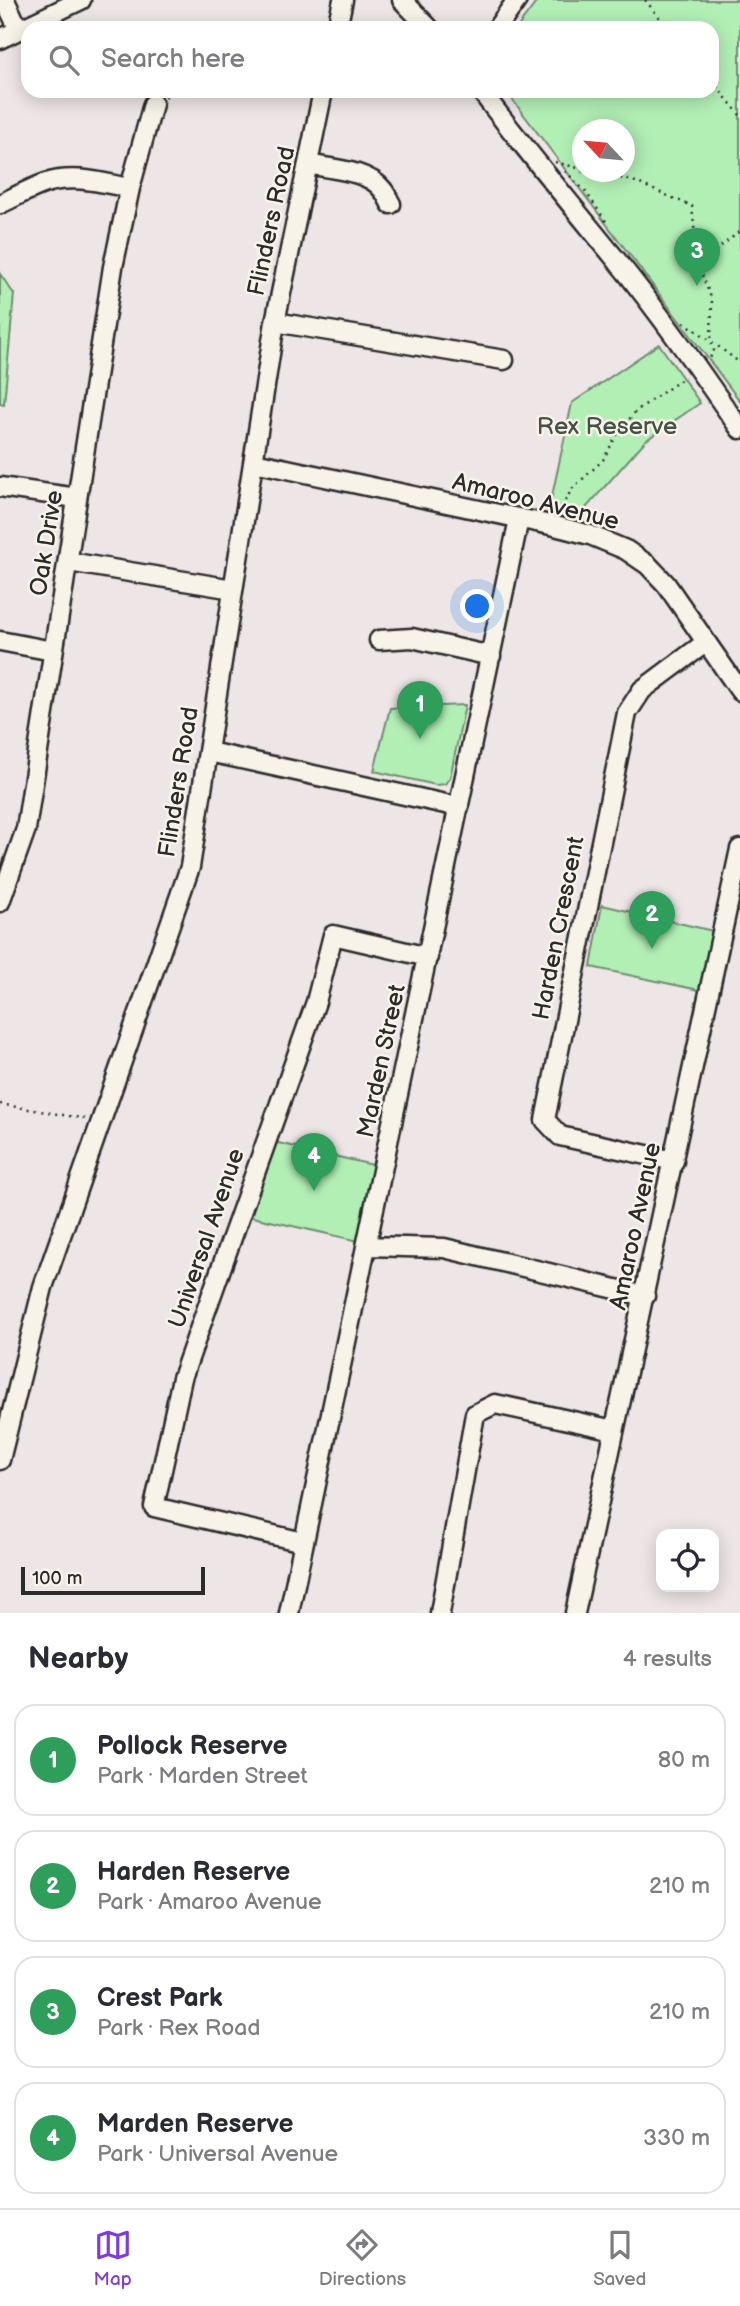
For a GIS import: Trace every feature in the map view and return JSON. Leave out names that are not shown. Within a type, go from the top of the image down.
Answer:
[{"type":"street","points":[[0,39],[19,30],[5,0]]},
{"type":"street","points":[[37,21],[80,0]]},
{"type":"street","points":[[339,21],[344,0]]},
{"type":"street","points":[[402,0],[422,21]]},
{"type":"street","points":[[502,21],[517,0]]},
{"type":"street","name":"Flinders Road","points":[[1,1452],[43,1287],[190,867],[275,322],[322,98]]},
{"type":"street","points":[[486,98],[615,259],[698,368],[740,429]]},
{"type":"street","name":"Oak Drive","points":[[0,900],[26,829],[113,267],[130,188],[153,104]]},
{"type":"street","points":[[308,164],[373,181],[382,188],[391,204]]},
{"type":"street","points":[[0,204],[57,181],[79,179],[130,188]]},
{"type":"street","points":[[275,322],[504,360]]},
{"type":"street","name":"Amaroo Avenue","points":[[254,462],[590,535],[626,550],[648,565],[666,584],[740,691]]},
{"type":"street","points":[[0,487],[77,498]]},
{"type":"street","name":"Marden Street","points":[[289,1613],[519,519]]},
{"type":"street","points":[[69,562],[233,589]]},
{"type":"street","points":[[379,640],[412,638],[491,656]]},
{"type":"street","points":[[0,640],[53,651]]},
{"type":"street","name":"Harden Crescent","points":[[674,1161],[560,1136],[545,1120],[627,713],[642,690],[705,643]]},
{"type":"street","points":[[209,752],[459,807]]},
{"type":"street","name":"Amaroo Avenue","points":[[579,1612],[614,1430],[674,1161],[731,938],[740,849]]},
{"type":"street","name":"Universal Avenue","points":[[303,1542],[154,1507],[182,1378],[316,1002],[333,934],[428,957]]},
{"type":"street","points":[[366,1245],[444,1248],[645,1296]]},
{"type":"street","points":[[440,1613],[475,1414],[495,1404],[614,1430]]},
{"type":"path","points":[[645,0],[662,21]]},
{"type":"path","points":[[719,90],[740,115]]},
{"type":"path","points":[[555,162],[572,166]]},
{"type":"path","points":[[634,182],[692,206],[698,265],[712,300],[711,341],[740,363]]},
{"type":"path","points":[[698,265],[740,232]]},
{"type":"path","points":[[556,519],[567,496],[603,460],[618,433],[636,411],[688,374]]},
{"type":"path","points":[[0,1104],[89,1119]]},
{"type":"green space","points":[[538,0],[740,0],[740,401],[575,182],[635,182],[635,119],[572,119],[572,178],[511,98],[719,98],[719,21],[522,21]]},
{"type":"green space","points":[[0,274],[14,294],[4,404],[0,403]]},
{"type":"green space","name":"Rex Reserve","points":[[659,344],[700,403],[645,441],[579,516],[549,510],[572,403]]},
{"type":"green space","points":[[465,705],[450,778],[445,784],[436,785],[374,771],[390,708]]},
{"type":"green space","points":[[602,905],[713,931],[699,990],[591,967]]},
{"type":"green space","points":[[274,1142],[377,1166],[359,1241],[248,1216]]},
{"type":"place","name":"Crest Park","points":[[697,286]]},
{"type":"place","name":"Pollock Reserve","points":[[420,739]]},
{"type":"place","name":"Harden Reserve","points":[[652,949]]},
{"type":"place","name":"Marden Reserve","points":[[314,1191]]}]
